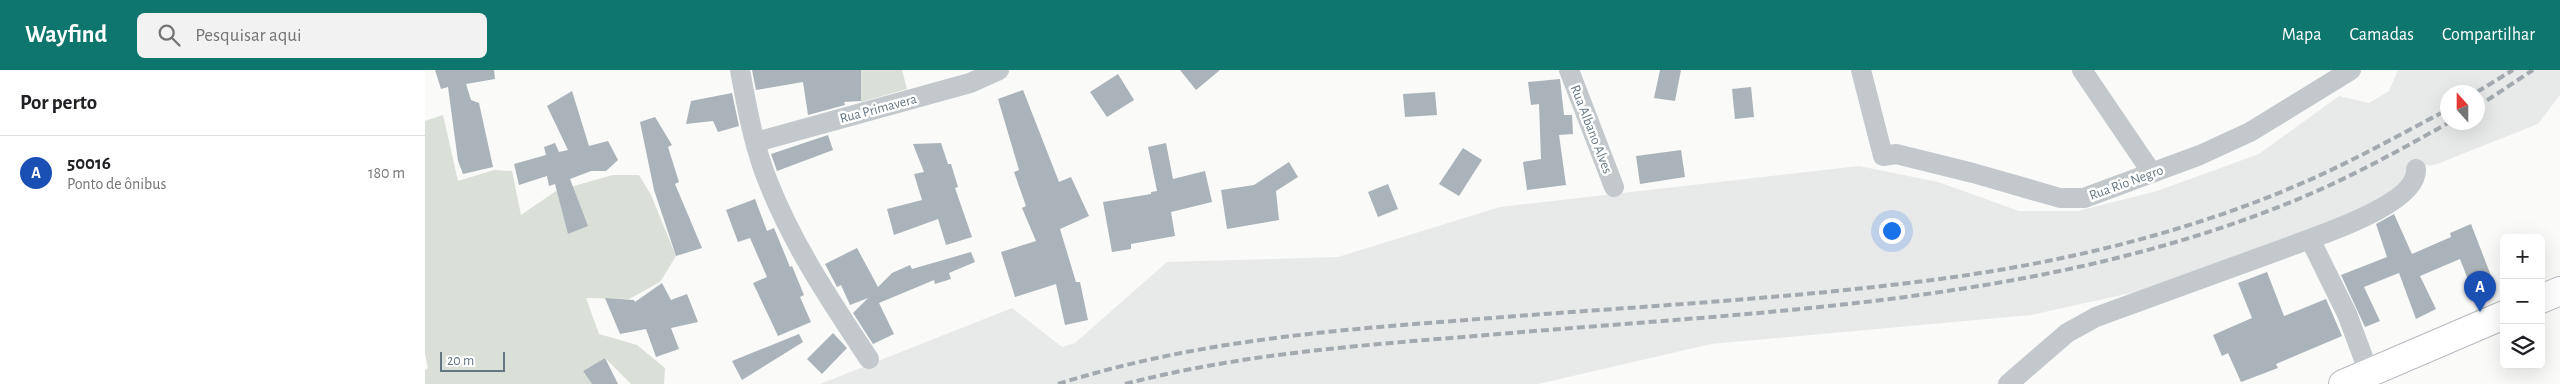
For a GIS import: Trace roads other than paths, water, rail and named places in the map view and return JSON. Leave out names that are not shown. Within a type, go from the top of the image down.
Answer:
[{"type":"main road","points":[[2545,297],[2560,291]]},
{"type":"main road","points":[[2343,384],[2500,317]]},
{"type":"street","points":[[740,70],[756,142],[768,183],[790,232],[824,291],[869,359]]},
{"type":"street","name":"Rua Primavera","points":[[756,142],[970,83],[999,70]]},
{"type":"street","name":"Rua Albano Alves","points":[[1569,70],[1614,187]]},
{"type":"street","name":"Rua Rio Negro","points":[[1861,70],[1883,156],[1896,154],[1973,173],[2060,198],[2074,199],[2200,155],[2250,132],[2321,78],[2351,70]]},
{"type":"street","points":[[2082,70],[2152,173]]},
{"type":"street","points":[[2008,384],[2067,332],[2096,317],[2344,226],[2389,203],[2409,185],[2416,169]]},
{"type":"street","points":[[2310,239],[2347,314],[2369,373]]},
{"type":"railway","points":[[2485,87],[2513,70]]},
{"type":"railway","points":[[2485,102],[2533,70]]},
{"type":"railway","points":[[1058,384],[1155,358],[1254,341],[1354,329],[1830,292],[1954,277],[2044,262],[2134,241],[2222,214],[2265,198],[2343,164],[2440,114]]},
{"type":"railway","points":[[1125,384],[1220,364],[1317,350],[1808,308],[1907,297],[2005,282],[2102,262],[2198,235],[2291,202],[2352,175],[2440,127]]},
{"type":"place","name":"50016","points":[[2480,312]]}]
